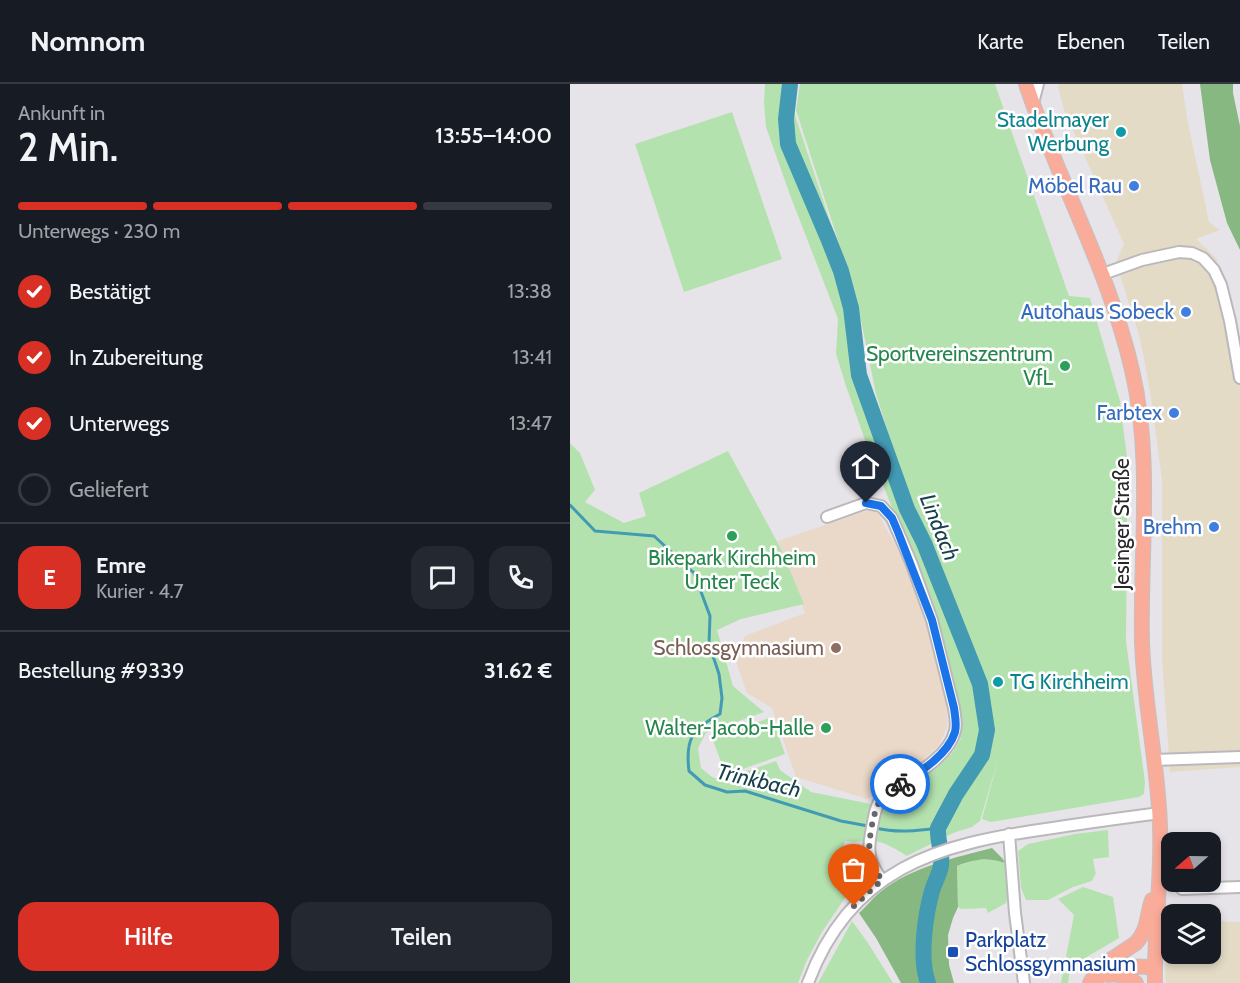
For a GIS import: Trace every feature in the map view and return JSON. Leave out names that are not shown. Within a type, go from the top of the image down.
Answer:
[{"type":"main road","name":"Jesinger Straße","points":[[1026,84],[1103,274],[1118,316],[1133,371],[1141,430],[1143,642],[1146,702],[1160,813],[1155,983]]},
{"type":"main road","points":[[1094,978],[1136,943],[1144,932],[1151,902],[1159,884]]},
{"type":"main road","points":[[1094,978],[1112,961],[1125,959],[1155,962]]},
{"type":"main road","points":[[1094,978],[1119,974],[1136,983]]},
{"type":"street","points":[[1033,103],[1038,84]]},
{"type":"street","points":[[1103,274],[1142,260],[1179,252],[1192,253],[1203,258],[1214,270],[1221,285],[1240,378]]},
{"type":"street","points":[[827,517],[866,503],[881,506],[892,518],[932,620],[956,721],[955,733],[940,755],[918,774],[889,791],[879,801],[869,848],[871,861],[882,880]]},
{"type":"street","points":[[1155,760],[1240,756]]},
{"type":"street","points":[[808,983],[832,935],[854,906],[882,880],[916,861],[958,846],[1009,834],[1160,813]]},
{"type":"street","points":[[1009,834],[1024,983]]},
{"type":"street","points":[[1221,888],[1240,887]]},
{"type":"shaded area","points":[[1059,84],[1182,84],[1209,222],[1220,230],[1196,239],[1216,258],[1223,276],[1240,363],[1240,767],[1170,772],[1162,658],[1162,481],[1152,404],[1138,332],[1116,262],[1124,244],[1064,110]]},
{"type":"shaded area","name":"Schlossgymnasium","points":[[875,508],[906,565],[927,627],[947,708],[947,728],[938,746],[914,769],[867,799],[796,777],[772,708],[747,693],[735,659],[745,636],[805,613],[778,541]]},
{"type":"shaded area","points":[[1221,921],[1240,922],[1240,983],[1166,983],[1166,964],[1221,964]]},
{"type":"green space","points":[[765,84],[797,84],[794,112],[855,297],[863,358],[874,405],[898,473],[970,642],[901,473],[876,394],[856,296],[796,110],[800,84],[995,84],[1069,296],[1090,298],[1120,401],[1127,458],[1126,641],[1145,782],[1144,794],[1139,797],[991,822],[982,819],[999,756],[980,821],[972,827],[953,833],[907,856],[879,842],[845,841],[841,853],[851,848],[859,851],[869,870],[845,898],[822,932],[798,983],[570,983],[570,443],[580,453],[595,490],[585,502],[624,523],[646,516],[639,493],[728,451],[780,547],[804,604],[741,619],[717,630],[733,686],[764,712],[706,733],[698,748],[701,768],[712,777],[722,780],[776,761],[780,770],[811,792],[881,806],[888,798],[913,781],[915,784],[938,767],[953,752],[961,738],[958,736],[960,719],[902,532],[866,443],[836,354],[838,319],[766,127]]},
{"type":"green space","points":[[1200,84],[1233,84],[1240,126],[1240,250],[1227,223],[1210,160]]},
{"type":"green space","points":[[732,112],[782,259],[684,292],[635,144]]},
{"type":"green space","points":[[772,717],[785,754],[726,775],[712,738]]},
{"type":"green space","points":[[1108,830],[1109,857],[1093,859],[1096,873],[1092,881],[1073,887],[1048,900],[1026,900],[1021,888],[1018,851],[1028,844]]},
{"type":"green space","points":[[992,848],[1005,863],[981,860],[957,866],[958,907],[948,935],[949,965],[954,983],[901,983],[859,913],[880,892],[907,875],[935,864]]},
{"type":"green space","points":[[975,860],[994,860],[1005,863],[1009,893],[1006,903],[988,913],[986,908],[961,909],[958,907],[957,866]]},
{"type":"green space","points":[[1083,887],[1113,897],[1119,938],[1070,967],[1068,983],[1061,983],[1074,915],[1058,899]]},
{"type":"green space","points":[[852,921],[868,943],[893,983],[818,983]]},
{"type":"waterway","name":"Lindach","points":[[790,84],[786,119],[788,144],[841,271],[851,308],[859,375],[907,509],[924,543],[980,684],[987,730],[982,755],[956,794],[938,828],[941,865],[929,901],[923,950],[928,983]]},
{"type":"waterway","name":"Trinkbach","points":[[570,505],[595,531],[654,536],[694,573],[710,616],[709,644],[719,674],[722,698],[720,714],[703,725],[692,736],[688,751],[689,771],[705,785],[727,792],[745,791],[841,821],[868,826]]},
{"type":"waterway","name":"Trinkbach","points":[[875,828],[891,831],[938,828]]},
{"type":"way so far","points":[[854,906],[882,880],[871,861],[869,843],[879,801],[900,784]]},
{"type":"place","name":"Stadelmayer Werbung","points":[[1121,132]]},
{"type":"place","name":"Möbel Rau","points":[[1134,186]]},
{"type":"place","name":"Autohaus Sobeck","points":[[1186,312]]},
{"type":"place","name":"Sportvereinszentrum VfL","points":[[1065,366]]},
{"type":"place","name":"Farbtex","points":[[1174,413]]},
{"type":"place","name":"Brehm","points":[[1214,527]]},
{"type":"place","name":"Bikepark Kirchheim Unter Teck","points":[[732,536]]},
{"type":"place","name":"Schlossgymnasium","points":[[836,648]]},
{"type":"place","name":"TG Kirchheim","points":[[998,682]]},
{"type":"place","name":"Walter-Jacob-Halle","points":[[826,728]]},
{"type":"place","name":"Parkplatz Schlossgymnasium","points":[[953,952]]},
{"type":"route","points":[[866,503],[881,506],[892,518],[911,562],[932,620],[956,721],[955,733],[940,755],[918,774],[900,784]]}]
